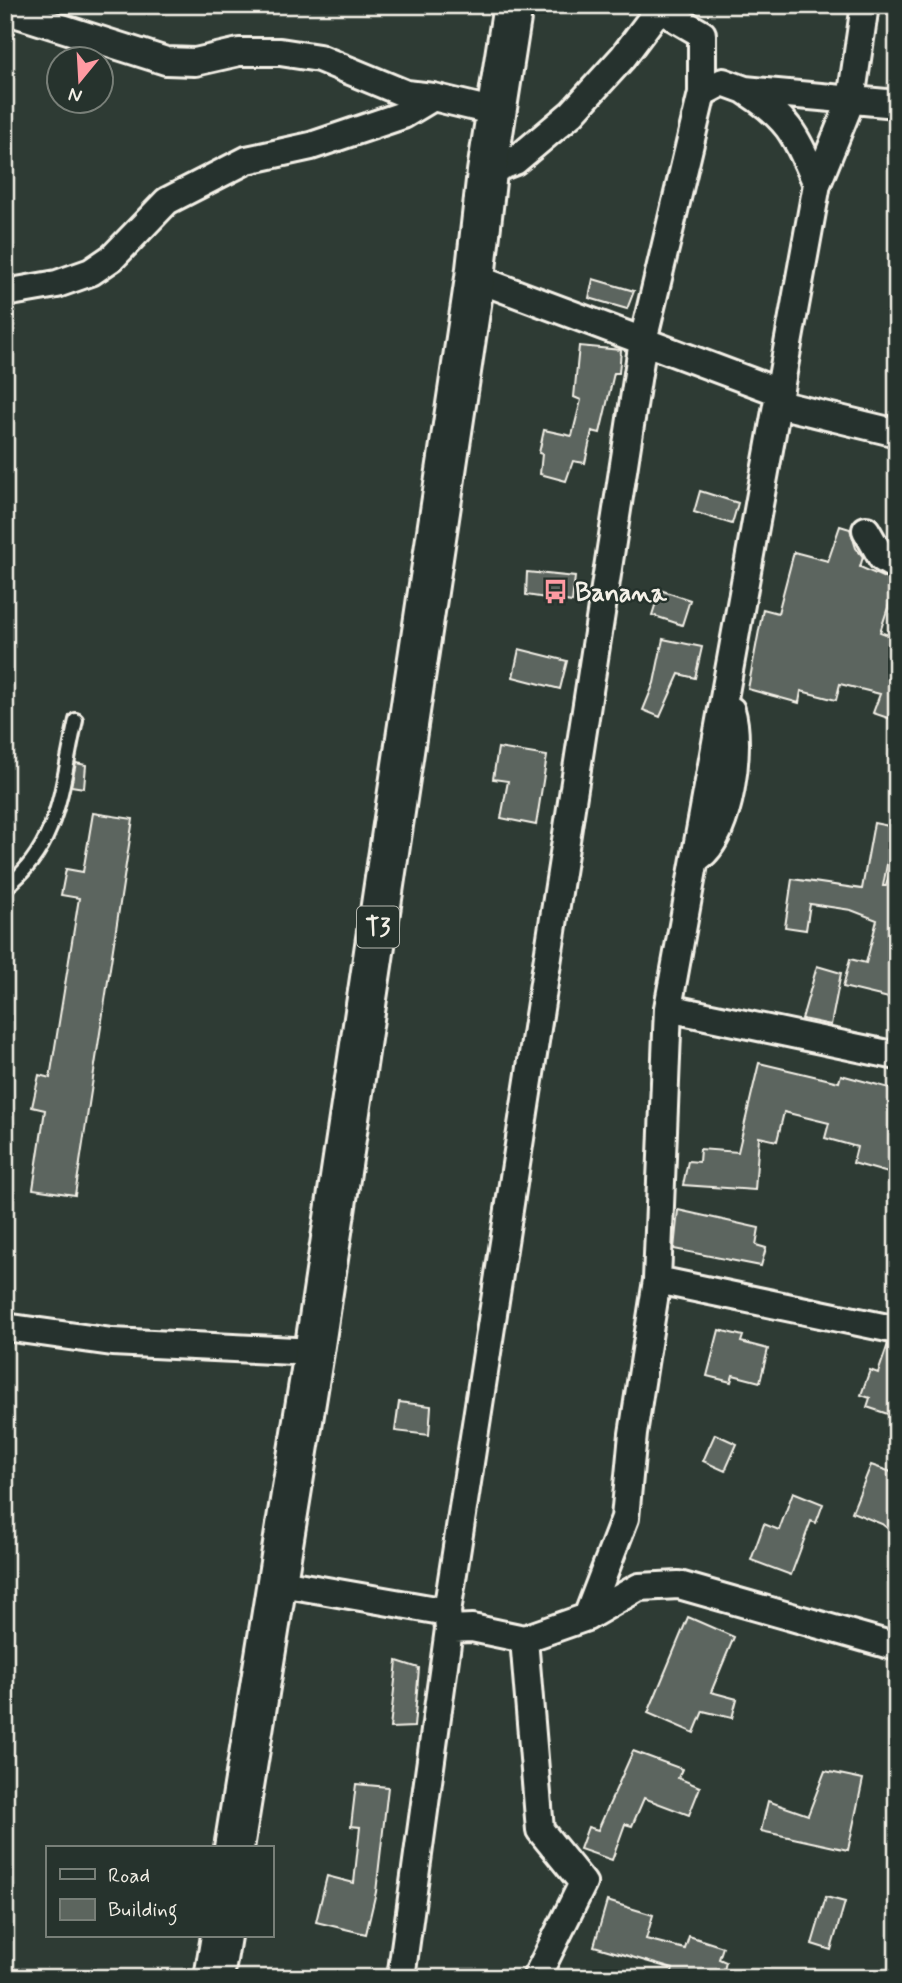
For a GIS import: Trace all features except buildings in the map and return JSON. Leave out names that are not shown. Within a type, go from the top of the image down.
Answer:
[{"type":"highway","name":"T3","points":[[234,1846],[314,1352],[475,278],[487,172],[513,5]]},
{"type":"highway","points":[[214,1978],[221,1938]]},
{"type":"street","points":[[587,1617],[625,1518],[633,1434],[657,1280],[668,1009],[817,184],[851,100],[865,5]]},
{"type":"street","points":[[401,1978],[448,1620],[643,341],[702,93],[702,34],[662,8],[623,57],[572,113],[515,161],[487,172]]},
{"type":"street","points":[[5,9],[166,61],[195,62],[239,52],[281,52],[319,58],[406,94],[433,97],[496,112]]},
{"type":"street","points":[[702,93],[723,82],[745,90],[776,110],[787,122],[817,184]]},
{"type":"street","points":[[745,90],[897,104]]},
{"type":"street","points":[[5,293],[57,284],[91,272],[113,257],[167,201],[247,160],[311,146],[403,115],[433,97]]},
{"type":"street","points":[[475,278],[643,341],[779,398],[897,433]]},
{"type":"street","points":[[866,530],[882,558],[897,567]]},
{"type":"street","points":[[668,1009],[897,1056]]},
{"type":"street","points":[[657,1280],[897,1330]]},
{"type":"street","points":[[5,1327],[123,1343],[314,1352]]},
{"type":"street","points":[[275,1582],[524,1639],[587,1617],[639,1587],[679,1585],[897,1647]]},
{"type":"street","points":[[524,1639],[540,1830],[583,1883],[536,1978]]},
{"type":"lane","points":[[5,888],[32,864],[50,836],[76,720]]},
{"type":"place","name":"Banana","points":[[555,592]]}]
